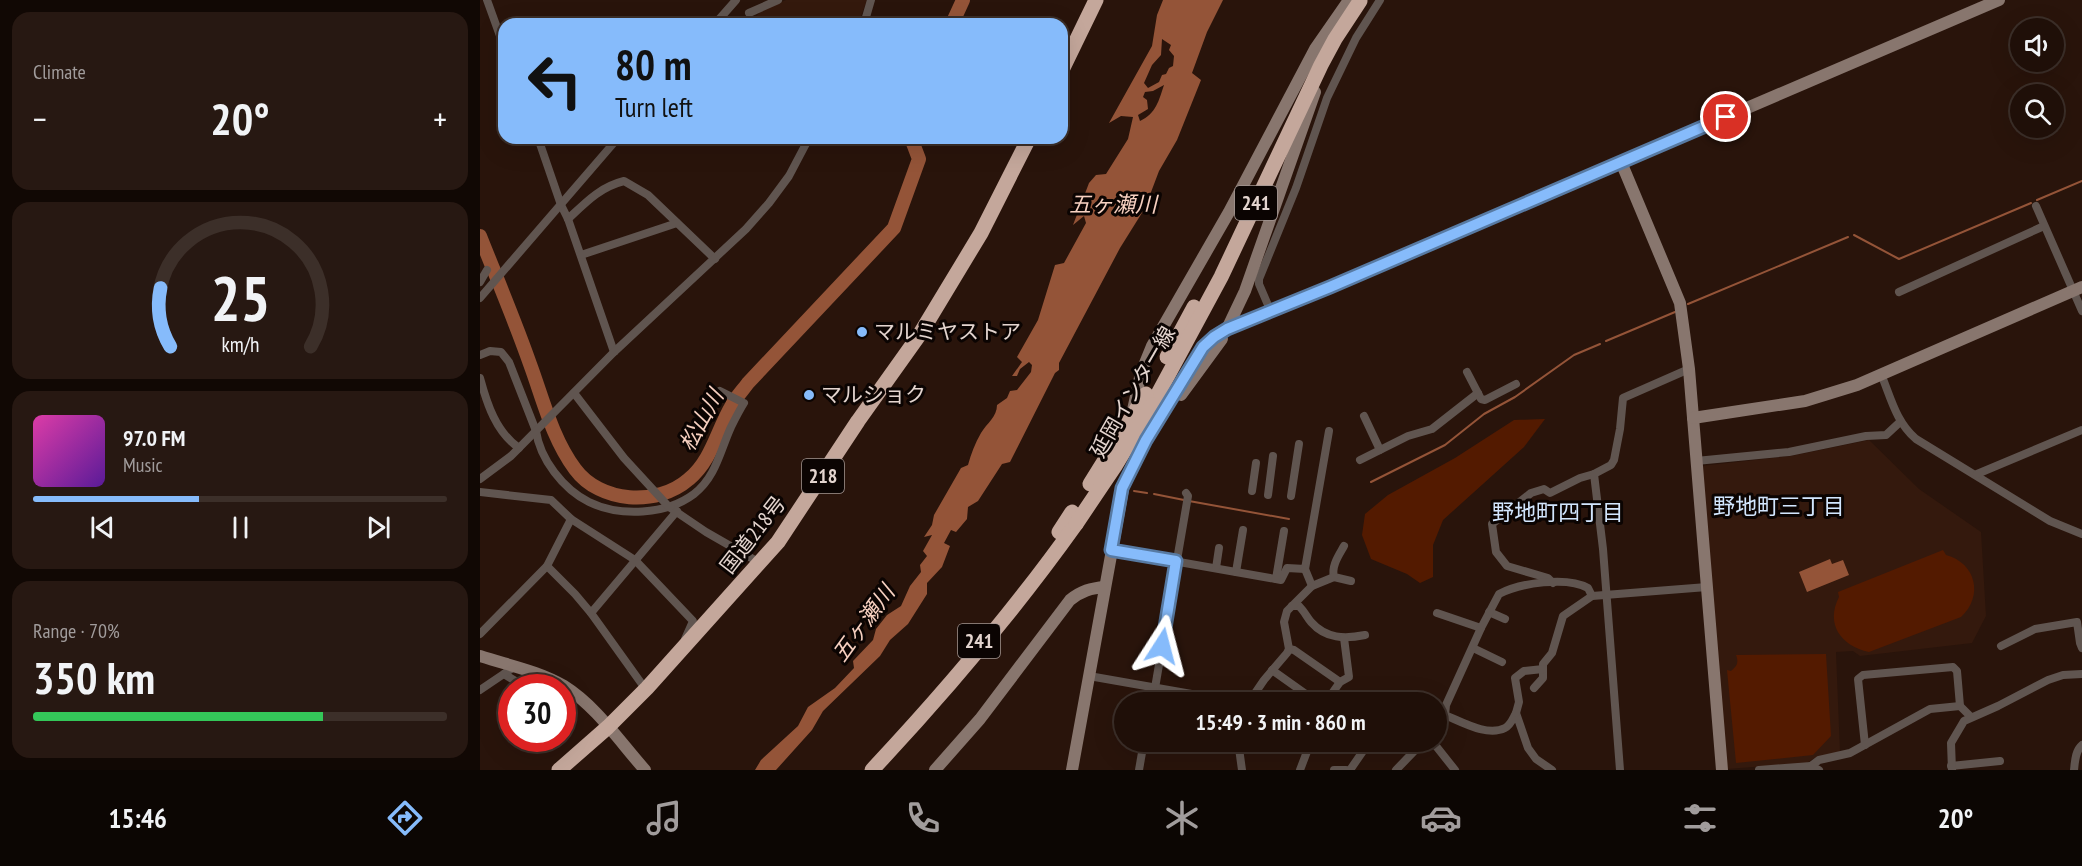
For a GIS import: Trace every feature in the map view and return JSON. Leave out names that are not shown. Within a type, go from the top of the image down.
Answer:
[{"type":"highway","points":[[1068,58],[1096,0]]},
{"type":"highway","name":"延岡インター線","points":[[1149,399],[1221,277],[1321,65],[1356,0]]},
{"type":"highway","name":"延岡インター線","points":[[875,767],[942,695],[993,634],[1043,570],[1074,518],[1115,466],[1219,259],[1281,124],[1326,34]]},
{"type":"highway","name":"国道218号","points":[[559,770],[612,732],[647,688],[778,542],[926,324],[981,233],[1026,144]]},
{"type":"street","points":[[487,0],[498,30]]},
{"type":"street","points":[[720,18],[736,0]]},
{"type":"street","points":[[749,13],[778,0]]},
{"type":"street","points":[[866,18],[871,0]]},
{"type":"street","name":"延岡インター線","points":[[1326,34],[1356,0]]},
{"type":"street","name":"241","points":[[1225,334],[1245,291],[1318,85],[1356,0]]},
{"type":"street","points":[[1271,312],[1258,284],[1296,188],[1327,98],[1356,38],[1380,0]]},
{"type":"street","points":[[1072,770],[1122,488],[1146,440],[1190,367],[1203,347],[1214,337],[1999,0]]},
{"type":"street","name":"241","points":[[1122,488],[1122,471],[1145,360],[1229,212],[1295,84],[1326,34]]},
{"type":"street","points":[[540,144],[614,352]]},
{"type":"street","points":[[483,295],[613,144]]},
{"type":"street","points":[[480,478],[519,448],[614,352],[746,230],[789,176],[806,144]]},
{"type":"street","points":[[1621,162],[1681,308],[1689,369],[1722,770]]},
{"type":"street","points":[[568,219],[592,196],[609,185],[624,181],[648,195],[715,259]]},
{"type":"street","points":[[2036,206],[2044,226],[2078,289],[2082,311]]},
{"type":"street","points":[[581,255],[677,223]]},
{"type":"street","points":[[1899,292],[2044,226]]},
{"type":"street","points":[[480,282],[487,270]]},
{"type":"street","points":[[1693,418],[1822,397],[2078,289]]},
{"type":"street","points":[[480,355],[490,351],[501,352],[509,362],[536,431],[537,442],[551,468],[568,486],[588,501],[611,509],[642,512],[672,508]]},
{"type":"street","points":[[1553,583],[1548,578],[1507,566],[1496,552],[1492,524],[1531,493],[1544,489],[1550,493],[1611,465],[1620,429],[1623,398],[1689,369]]},
{"type":"street","points":[[1467,372],[1481,399],[1485,400],[1516,384]]},
{"type":"street","points":[[1881,374],[1900,422],[1916,439],[2050,520],[2082,534]]},
{"type":"street","points":[[480,378],[488,409],[510,441],[519,448]]},
{"type":"street","points":[[591,613],[635,560],[672,508],[693,494],[709,478],[743,403],[720,391]]},
{"type":"street","points":[[574,393],[624,458],[672,508],[760,564]]},
{"type":"street","points":[[1360,459],[1408,436],[1432,429],[1478,393]]},
{"type":"street","points":[[1364,416],[1380,450]]},
{"type":"street","points":[[1696,461],[1789,452],[1866,436],[1886,435],[1900,422]]},
{"type":"street","points":[[1977,474],[2082,430]]},
{"type":"street","points":[[1312,586],[1305,569],[1329,431]]},
{"type":"street","points":[[1291,496],[1299,444]]},
{"type":"street","points":[[1268,495],[1273,456]]},
{"type":"street","points":[[1252,491],[1256,463]]},
{"type":"street","points":[[1594,474],[1603,549],[1620,770]]},
{"type":"street","points":[[480,492],[550,500],[571,519],[635,560],[693,621],[678,656]]},
{"type":"street","points":[[1153,692],[1188,496],[1186,493]]},
{"type":"street","points":[[480,634],[547,566],[571,519]]},
{"type":"street","points":[[1236,572],[1242,530]]},
{"type":"street","points":[[1276,579],[1284,531]]},
{"type":"street","points":[[1334,577],[1333,567],[1344,546]]},
{"type":"street","points":[[1216,568],[1219,548]]},
{"type":"street","points":[[1111,550],[1281,580],[1287,568],[1305,569]]},
{"type":"street","points":[[547,566],[591,613],[644,687],[647,688]]},
{"type":"street","points":[[1289,650],[1284,616],[1292,606],[1312,586],[1334,577],[1352,581]]},
{"type":"street","points":[[1447,703],[1499,594],[1505,590],[1525,585],[1572,582],[1588,588],[1592,596]]},
{"type":"street","points":[[934,770],[992,704],[1070,600],[1079,592],[1105,587]]},
{"type":"street","points":[[1534,688],[1543,678],[1543,664],[1551,653],[1563,616],[1592,596],[1707,587]]},
{"type":"street","points":[[1292,606],[1299,606],[1319,629],[1344,638],[1365,636]]},
{"type":"street","points":[[1490,612],[1504,619]]},
{"type":"street","points":[[1437,613],[1481,628]]},
{"type":"street","points":[[2001,646],[2035,629],[2077,622],[2082,648]]},
{"type":"street","points":[[1333,692],[1340,682],[1349,677],[1344,638]]},
{"type":"street","points":[[1473,648],[1502,662]]},
{"type":"street","points":[[1256,692],[1289,650]]},
{"type":"street","points":[[1289,650],[1294,650],[1340,682]]},
{"type":"street","points":[[480,656],[512,674]]},
{"type":"street","points":[[1865,745],[1858,679],[1863,675],[1953,667],[1957,671],[1960,706],[1971,717]]},
{"type":"street","points":[[1447,716],[1482,731],[1504,728],[1510,724],[1519,702],[1515,678],[1524,671],[1543,669]]},
{"type":"street","points":[[1272,670],[1303,692]]},
{"type":"street","points":[[480,690],[509,671],[543,676],[579,697],[645,770]]},
{"type":"street","points":[[2000,761],[1951,768],[1952,743],[1964,721],[2048,680],[2063,675],[2082,674]]},
{"type":"street","points":[[1089,676],[1170,692]]},
{"type":"street","points":[[1759,770],[1815,768],[1819,760],[1850,753],[1930,709],[1960,706]]},
{"type":"street","points":[[1516,713],[1528,748],[1536,759],[1552,770]]},
{"type":"street","points":[[2074,770],[2075,758],[2082,745]]},
{"type":"street","points":[[1139,770],[1142,752]]},
{"type":"street","points":[[1240,752],[1242,770]]},
{"type":"street","points":[[1300,770],[1307,752]]},
{"type":"street","points":[[1334,770],[1345,770],[1361,752]]},
{"type":"street","points":[[1396,770],[1413,752]]},
{"type":"street","points":[[1440,752],[1451,768]]},
{"type":"shaded area","points":[[786,0],[867,0],[860,18],[755,18],[761,11]]},
{"type":"shaded area","points":[[1545,419],[1524,447],[1443,520],[1433,545],[1433,577],[1420,583],[1407,574],[1371,559],[1362,535],[1365,514],[1388,495],[1455,458],[1514,420]]},
{"type":"shaded area","points":[[1869,440],[1919,489],[1981,532],[1986,616],[1972,643],[1860,656],[1853,651],[1836,652],[1840,752],[1813,759],[1807,763],[1727,769],[1701,466],[1791,456]]},
{"type":"shaded area","points":[[1943,550],[1946,555],[1964,565],[1973,581],[1973,600],[1961,617],[1869,652],[1851,645],[1838,632],[1834,616],[1839,597],[1838,592]]},
{"type":"shaded area","points":[[1826,654],[1831,736],[1813,755],[1736,763],[1727,670],[1731,671],[1736,666],[1736,655]]},
{"type":"water","name":"五ヶ瀬川","points":[[1163,0],[1223,0],[1207,32],[1192,73],[1201,80],[1177,140],[1159,171],[1145,208],[1120,248],[1059,363],[1059,370],[1055,373],[1010,462],[1002,464],[978,501],[968,507],[967,519],[956,532],[951,530],[944,543],[950,546],[942,567],[927,583],[927,594],[908,624],[890,640],[880,656],[823,711],[812,730],[776,770],[755,770],[761,760],[798,726],[808,707],[835,688],[854,668],[853,661],[873,640],[876,629],[887,615],[901,606],[910,586],[921,572],[920,565],[927,556],[923,551],[932,535],[924,537],[932,525],[934,515],[961,468],[968,465],[977,441],[994,416],[997,405],[1007,398],[1010,391],[1017,390],[1031,372],[1032,365],[1029,362],[1020,369],[1017,376],[1012,376],[1022,362],[1017,357],[1038,320],[1055,265],[1064,263],[1086,223],[1084,216],[1073,225],[1089,183],[1096,175],[1106,174],[1128,139],[1133,117],[1121,116],[1109,123],[1152,46],[1157,15]],"holes":[[[1162,39],[1171,45],[1169,50],[1174,56],[1173,66],[1162,75],[1159,82],[1148,88],[1144,83],[1152,65],[1161,55]],[[1164,85],[1150,115],[1140,121],[1138,115],[1148,109],[1147,100],[1143,97],[1145,92],[1153,91]]]},
{"type":"water","points":[[1830,559],[1832,564],[1843,560],[1849,575],[1807,592],[1799,572]]},
{"type":"waterway","name":"松山川","points":[[955,18],[963,0]]},
{"type":"waterway","name":"松山川","points":[[480,236],[554,431],[575,469],[599,489],[614,494],[629,497],[661,494],[676,488],[697,471],[709,454],[734,402],[748,383],[894,228],[919,159],[913,144]]},
{"type":"waterway","points":[[2037,200],[2082,181]]},
{"type":"waterway","points":[[1854,235],[1899,259],[2031,203]]},
{"type":"waterway","points":[[1688,304],[1848,237]]},
{"type":"waterway","points":[[1606,341],[1675,312]]},
{"type":"waterway","points":[[1371,482],[1445,445],[1484,414],[1515,397],[1574,355],[1600,344]]},
{"type":"waterway","points":[[1134,491],[1147,493]]},
{"type":"waterway","points":[[1154,494],[1184,500]]},
{"type":"waterway","points":[[1189,501],[1289,519]]},
{"type":"place","name":"マルミヤストア","points":[[862,332]]},
{"type":"place","name":"マルショク","points":[[809,395]]},
{"type":"district","name":"野地町三丁目","points":[[1779,506]]},
{"type":"district","name":"野地町四丁目","points":[[1558,512]]},
{"type":"route","points":[[1162,646],[1176,561],[1111,550],[1122,488],[1146,440],[1203,347],[1227,329],[1726,117]]}]
